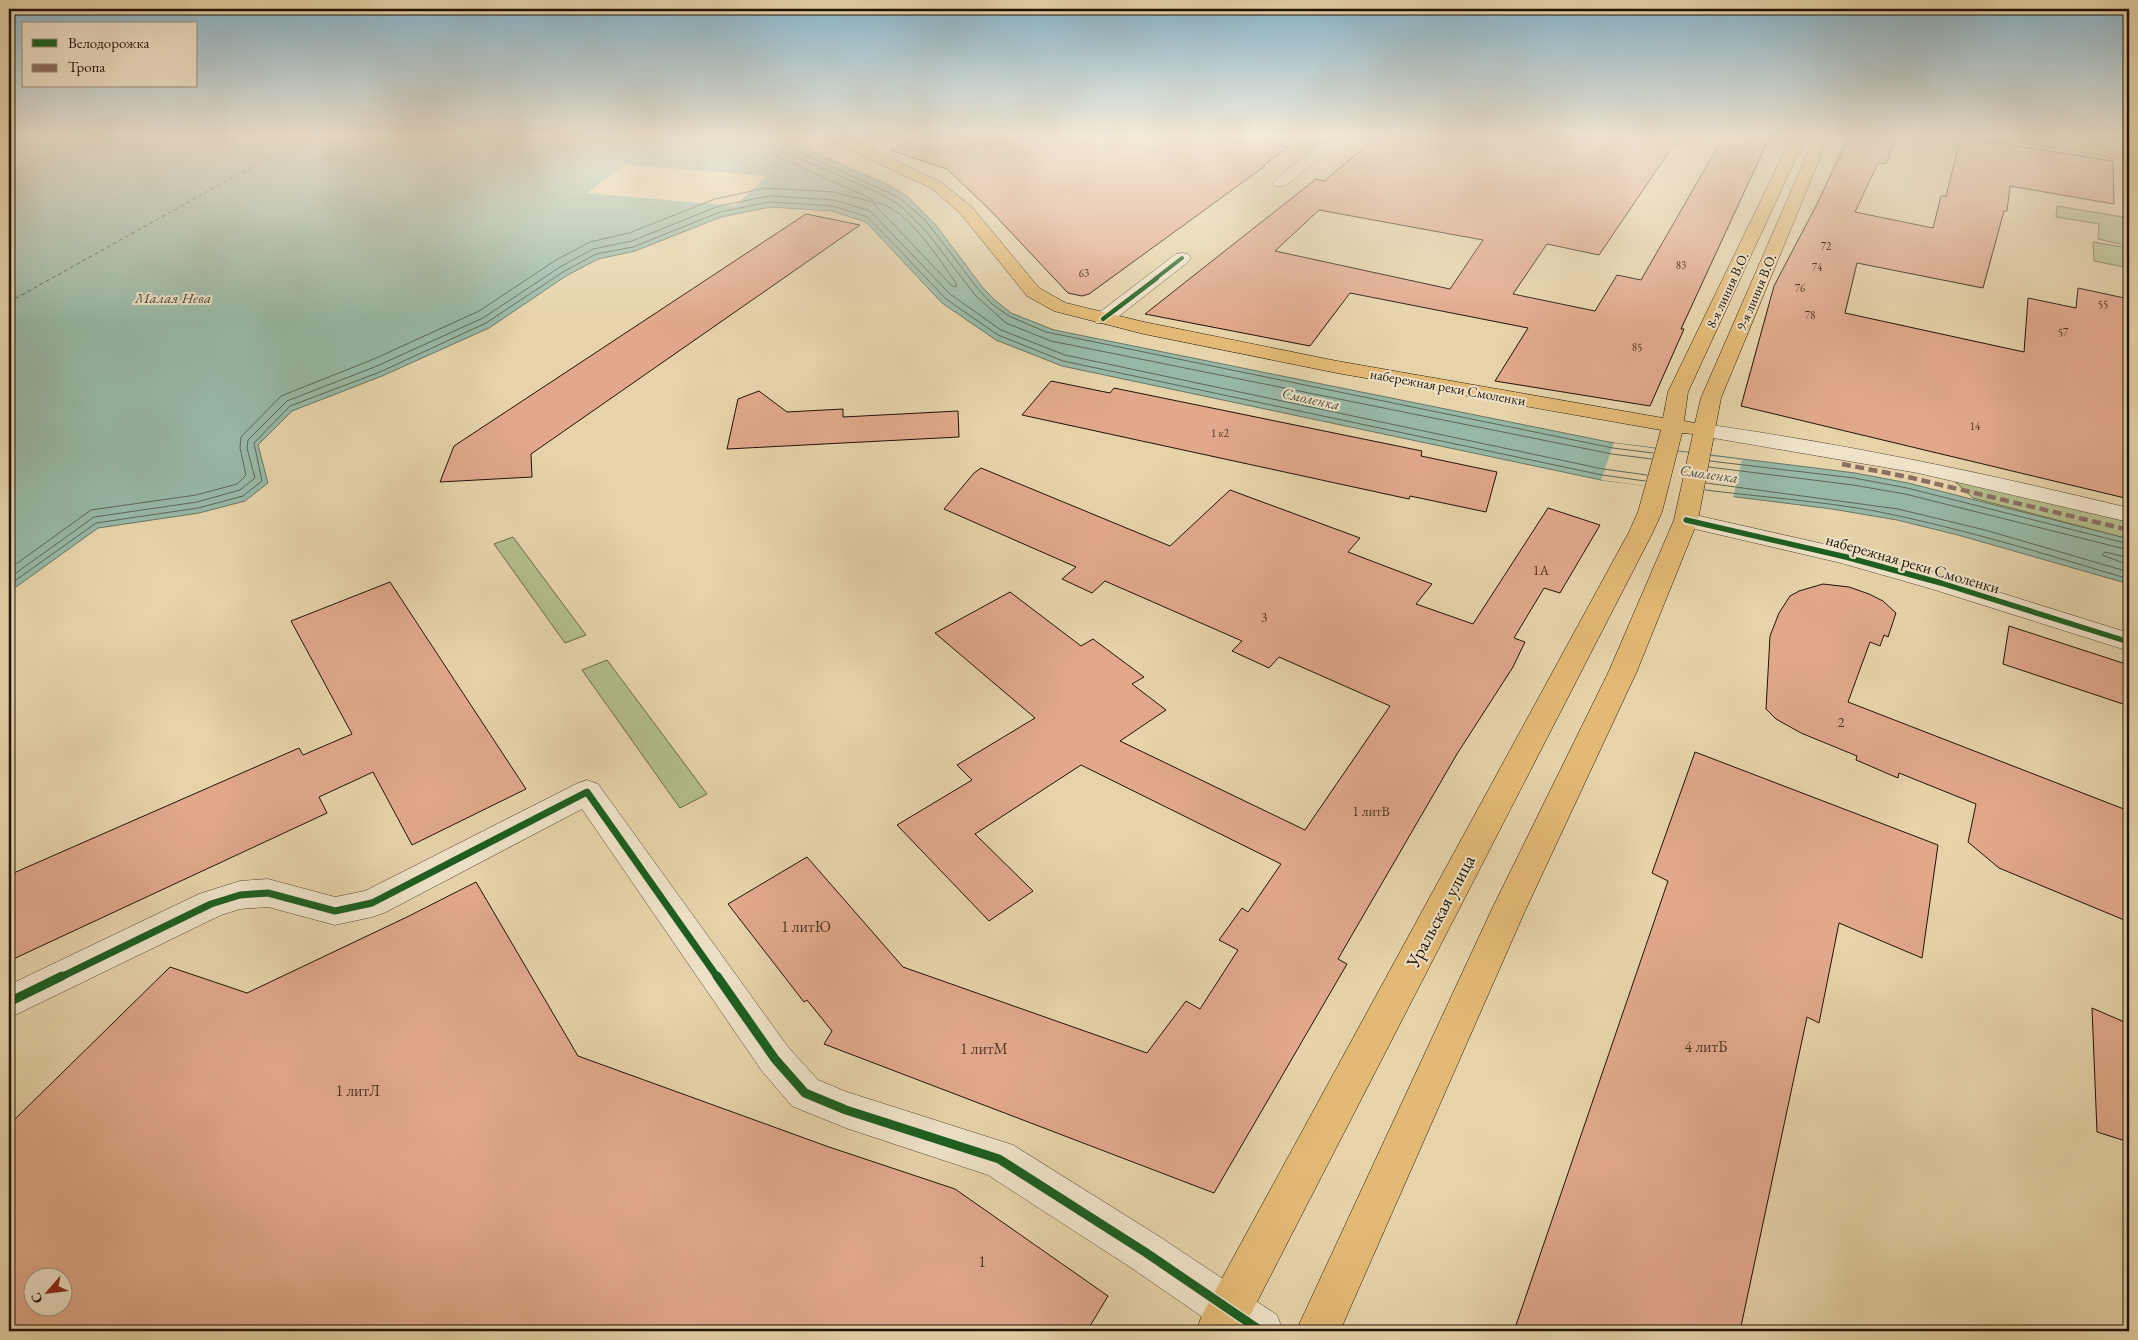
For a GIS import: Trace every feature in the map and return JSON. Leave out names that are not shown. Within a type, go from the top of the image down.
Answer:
[{"type":"main road","name":"набережная реки Смоленки","points":[[950,197],[966,210],[1033,292],[1060,307],[1103,319],[1337,367],[1602,415],[1704,430]]},
{"type":"main road","name":"8-я линия В.О.","points":[[1668,450],[1678,392],[1770,197]]},
{"type":"main road","name":"9-я линия В.О.","points":[[1688,506],[1711,398],[1796,197]]},
{"type":"main road","name":"Уральская улица","points":[[1236,1324],[1641,532],[1668,450]]},
{"type":"main road","points":[[1318,1331],[1508,911],[1623,672],[1688,506]]},
{"type":"street","points":[[1103,319],[1182,258]]},
{"type":"street","name":"набережная реки Смоленки","points":[[1704,430],[1824,448],[1955,474],[2129,515]]},
{"type":"street","name":"набережная реки Смоленки","points":[[1688,506],[1846,557],[1922,577],[2129,642]]},
{"type":"street","points":[[9,1002],[211,904],[240,895],[268,893],[335,910],[372,903],[588,792],[775,1059],[805,1093],[846,1110],[1000,1159],[1236,1324]]},
{"type":"green space","points":[[2057,206],[2129,218],[2129,246],[2098,239],[2099,224],[2056,217]]},
{"type":"green space","points":[[2093,242],[2129,248],[2129,268],[2094,261]]},
{"type":"green space","points":[[1952,479],[2129,521],[2129,539],[1973,498]]},
{"type":"green space","points":[[513,537],[586,635],[565,643],[494,544]]},
{"type":"green space","points":[[607,660],[707,794],[680,808],[582,670]]},
{"type":"water","name":"Малая Нева","points":[[9,197],[908,197],[935,224],[983,288],[996,301],[1011,313],[1054,330],[1614,443],[1855,473],[1908,483],[2129,539],[2129,584],[1958,535],[1897,520],[1832,509],[1601,480],[1062,366],[996,340],[942,303],[866,222],[832,211],[770,207],[721,217],[635,251],[598,259],[566,276],[489,328],[382,376],[292,411],[258,445],[268,483],[245,501],[199,513],[98,528],[9,592]]},
{"type":"pier","points":[[627,197],[745,197],[735,206]]},
{"type":"pier","points":[[1614,443],[1742,460],[1733,498],[1601,480]]},
{"type":"building","points":[[976,197],[1223,197],[1089,294],[1082,296],[1068,293]]},
{"type":"building","points":[[1294,197],[1639,197],[1599,255],[1547,244],[1513,294],[1595,311],[1617,275],[1641,280],[1689,197],[1742,197],[1681,329],[1684,329],[1650,406],[1495,381],[1528,328],[1350,293],[1310,346],[1145,314]],"holes":[[[1319,210],[1483,240],[1450,289],[1275,251]]]},
{"type":"building","points":[[1821,197],[1862,197],[1855,212],[1933,228],[1941,197],[2009,197],[2007,211],[2004,211],[1983,288],[1857,263],[1845,313],[2024,352],[2028,298],[2076,308],[2078,288],[2129,299],[2129,499],[1741,406],[1774,286]]},
{"type":"building","points":[[2071,197],[2114,197],[2114,204]]},
{"type":"building","points":[[806,214],[860,225],[531,454],[532,477],[440,482],[454,446]]},
{"type":"building","points":[[1051,381],[1110,393],[1114,388],[1422,451],[1421,456],[1497,472],[1486,512],[1410,496],[1409,499],[1022,415]]},
{"type":"building","points":[[759,391],[787,412],[843,409],[843,417],[958,411],[959,437],[727,449],[738,399]]},
{"type":"building","points":[[981,468],[1170,546],[1230,490],[1360,538],[1348,552],[1432,584],[1416,604],[1473,624],[1548,508],[1600,525],[1560,593],[1544,588],[1514,638],[1525,642],[1513,667],[1457,754],[1338,959],[1347,964],[1214,1193],[824,1044],[832,1031],[807,1000],[804,1002],[728,904],[807,857],[903,967],[1147,1053],[1186,1001],[1200,1009],[1238,950],[1219,940],[1242,908],[1248,912],[1281,864],[1081,765],[975,834],[1033,891],[989,921],[897,825],[972,780],[957,765],[1035,718],[935,633],[1010,592],[1081,646],[1093,639],[1144,677],[1132,684],[1166,710],[1120,741],[1305,830],[1390,706],[1279,657],[1269,668],[1232,651],[1242,641],[1105,581],[1092,593],[1062,579],[1076,567],[944,509],[974,473]]},
{"type":"building","points":[[390,582],[526,789],[412,845],[373,772],[319,797],[327,813],[9,961],[9,875],[299,748],[303,755],[352,734],[291,621]]},
{"type":"building","points":[[1823,584],[1849,587],[1869,594],[1883,601],[1896,613],[1888,637],[1884,635],[1880,646],[1870,642],[1848,702],[2129,811],[2129,922],[1999,868],[1968,842],[1976,804],[1899,773],[1898,778],[1856,760],[1857,756],[1801,733],[1776,719],[1766,709],[1770,636],[1779,613],[1790,596],[1799,591]]},
{"type":"building","points":[[2009,626],[2129,665],[2129,706],[2003,664]]},
{"type":"building","points":[[1695,752],[1938,845],[1922,958],[1839,923],[1819,1023],[1807,1017],[1740,1331],[1514,1331],[1668,881],[1652,873]]},
{"type":"building","points":[[476,882],[578,1056],[829,1147],[955,1189],[1108,1296],[1087,1331],[9,1331],[9,1125],[170,967],[247,993]]},
{"type":"building","points":[[2092,1008],[2129,1024],[2129,1142],[2097,1132]]},
{"type":"ferry route","points":[[9,302],[199,197]]},
{"type":"marked path","points":[[1842,464],[1908,477],[2129,530]]},
{"type":"cycle path","points":[[1103,319],[1182,258]]},
{"type":"cycle path","points":[[1686,520],[1846,557],[1941,583],[2129,642]]},
{"type":"cycle path","points":[[9,1002],[211,904],[240,895],[268,893],[335,911],[372,903],[587,792],[775,1059],[805,1093],[846,1110],[999,1159],[1145,1252],[1261,1331]]},
{"type":"water label","name":"Смоленка","points":[[1311,399]]},
{"type":"water label","name":"Смоленка","points":[[1709,474]]}]
